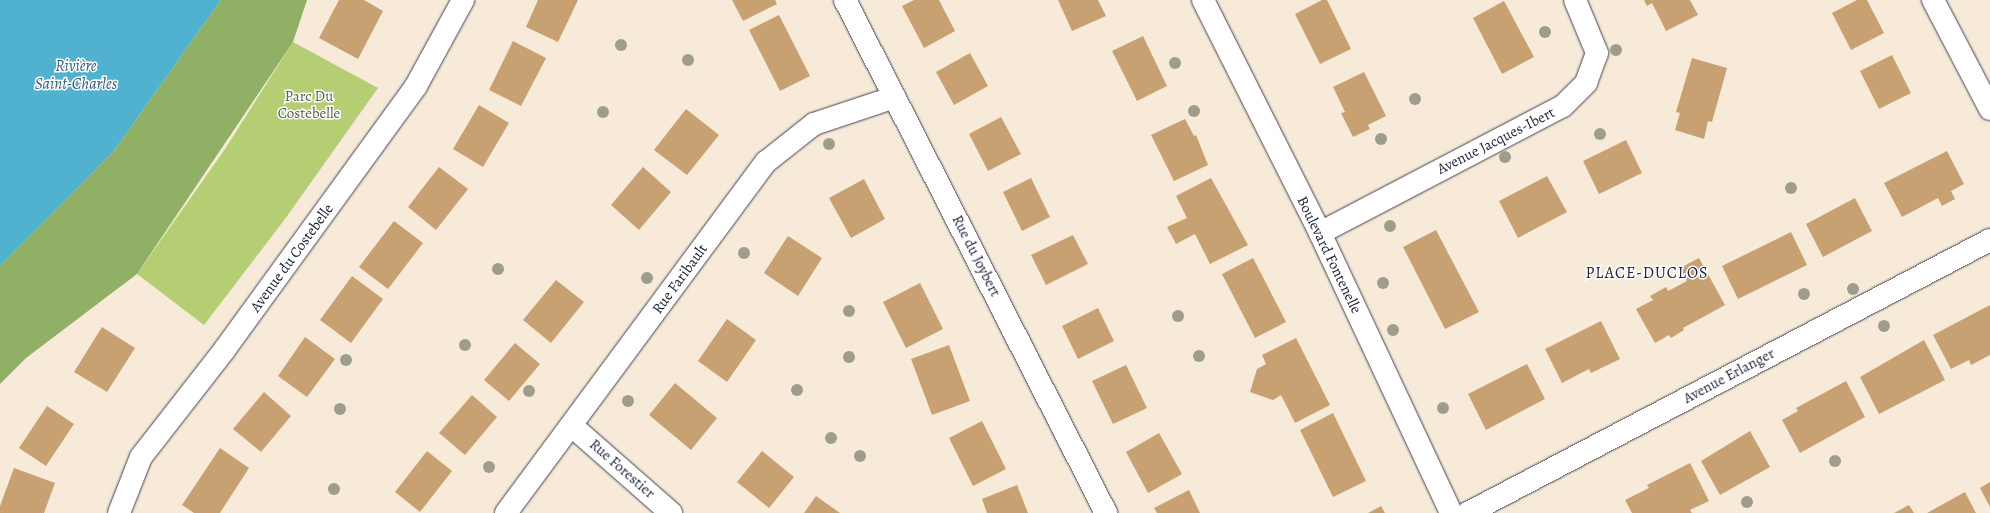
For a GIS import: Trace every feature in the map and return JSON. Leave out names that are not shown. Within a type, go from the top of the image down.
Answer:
[{"type":"street","name":"Avenue du Costebelle","points":[[118,513],[141,457],[225,350],[416,86],[463,0]]},
{"type":"street","name":"Rue du Joybert","points":[[845,0],[1106,513]]},
{"type":"street","name":"Boulevard Fontenelle","points":[[1203,0],[1320,233],[1451,513]]},
{"type":"street","name":"Avenue Jacques-Ibert","points":[[1320,233],[1563,106],[1586,82],[1597,54],[1575,0]]},
{"type":"street","points":[[1933,0],[1990,109]]},
{"type":"street","name":"Rue Faribault","points":[[506,513],[572,426],[766,162],[814,124],[895,97]]},
{"type":"street","name":"Avenue Erlanger","points":[[1468,513],[1990,240]]},
{"type":"street","name":"Rue Forestier","points":[[572,426],[671,513]]},
{"type":"green space","points":[[221,0],[307,0],[293,42],[137,274],[26,358],[0,384],[0,266],[114,151]]},
{"type":"green space","name":"Parc Du Costebelle","points":[[293,42],[378,88],[285,219],[204,325],[137,274],[225,149]]},
{"type":"water","name":"Rivière Saint-Charles","points":[[0,0],[221,0],[114,151],[0,266]]},
{"type":"building","points":[[339,0],[364,0],[383,11],[358,59],[319,38]]},
{"type":"building","points":[[538,0],[578,0],[558,42],[526,27]]},
{"type":"building","points":[[732,0],[775,0],[777,4],[743,21]]},
{"type":"building","points":[[914,0],[939,0],[955,31],[924,48],[902,6]]},
{"type":"building","points":[[1058,0],[1098,0],[1106,16],[1072,31]]},
{"type":"building","points":[[1322,0],[1327,0],[1351,49],[1320,64],[1295,14]]},
{"type":"building","points":[[1644,0],[1690,0],[1698,15],[1666,31],[1652,3],[1647,6]]},
{"type":"building","points":[[1857,0],[1867,0],[1884,33],[1851,50],[1832,13]]},
{"type":"building","points":[[1504,1],[1534,57],[1502,74],[1473,18]]},
{"type":"building","points":[[779,15],[810,76],[780,91],[749,30]]},
{"type":"building","points":[[1143,36],[1167,86],[1137,101],[1112,51]]},
{"type":"building","points":[[513,41],[546,58],[521,106],[489,90]]},
{"type":"building","points":[[970,53],[988,86],[954,105],[936,72]]},
{"type":"building","points":[[1892,55],[1911,93],[1879,109],[1860,71]]},
{"type":"building","points":[[1692,58],[1727,68],[1712,122],[1708,121],[1704,139],[1675,130],[1680,113],[1676,112]]},
{"type":"building","points":[[1364,72],[1386,116],[1368,125],[1370,129],[1353,137],[1341,113],[1345,112],[1333,87]]},
{"type":"building","points":[[479,105],[509,123],[483,167],[453,149]]},
{"type":"building","points":[[686,109],[719,135],[687,175],[654,150]]},
{"type":"building","points":[[1001,117],[1021,154],[988,171],[969,134]]},
{"type":"building","points":[[1185,119],[1194,136],[1196,135],[1208,165],[1174,181],[1151,135]]},
{"type":"building","points":[[1626,140],[1642,173],[1599,194],[1583,161]]},
{"type":"building","points":[[1947,151],[1964,184],[1951,191],[1955,199],[1942,206],[1938,198],[1902,217],[1884,183]]},
{"type":"building","points":[[439,167],[468,189],[436,230],[408,207]]},
{"type":"building","points":[[643,167],[671,192],[639,230],[611,205]]},
{"type":"building","points":[[1547,176],[1567,212],[1518,238],[1499,201]]},
{"type":"building","points":[[1031,178],[1050,217],[1022,231],[1003,192]]},
{"type":"building","points":[[1211,178],[1248,245],[1210,264],[1195,234],[1176,244],[1167,227],[1187,218],[1176,196]]},
{"type":"building","points":[[864,179],[885,219],[851,238],[829,198]]},
{"type":"building","points":[[1855,198],[1872,231],[1823,257],[1806,224]]},
{"type":"building","points":[[394,221],[423,243],[388,289],[359,267]]},
{"type":"building","points":[[1436,230],[1479,312],[1445,329],[1403,247]]},
{"type":"building","points":[[1791,232],[1807,265],[1738,299],[1722,266]]},
{"type":"building","points":[[1073,235],[1088,264],[1046,285],[1031,255]]},
{"type":"building","points":[[788,236],[822,258],[798,296],[764,273]]},
{"type":"building","points":[[1253,258],[1286,322],[1255,338],[1222,274]]},
{"type":"building","points":[[1699,258],[1725,305],[1683,328],[1684,330],[1671,338],[1669,335],[1655,343],[1636,309],[1653,300],[1650,296],[1666,287],[1668,291],[1687,281],[1680,268]]},
{"type":"building","points":[[352,276],[383,299],[351,343],[320,320]]},
{"type":"building","points":[[556,280],[584,302],[551,343],[523,320]]},
{"type":"building","points":[[920,283],[943,329],[906,348],[883,302]]},
{"type":"building","points":[[1990,305],[1990,355],[1971,365],[1969,360],[1951,369],[1933,335]]},
{"type":"building","points":[[1098,308],[1114,341],[1078,359],[1062,326]]},
{"type":"building","points":[[727,319],[756,340],[727,382],[698,361]]},
{"type":"building","points":[[1601,321],[1620,359],[1591,373],[1589,369],[1562,383],[1545,349]]},
{"type":"building","points":[[102,327],[135,348],[107,392],[74,372]]},
{"type":"building","points":[[305,337],[335,359],[307,397],[278,376]]},
{"type":"building","points":[[1296,338],[1330,405],[1295,423],[1281,395],[1273,400],[1250,392],[1257,369],[1266,364],[1262,355]]},
{"type":"building","points":[[1924,340],[1945,380],[1879,414],[1860,377]]},
{"type":"building","points":[[515,343],[540,364],[509,401],[484,380]]},
{"type":"building","points":[[949,345],[970,401],[932,415],[911,359]]},
{"type":"building","points":[[1527,364],[1545,399],[1486,430],[1468,394]]},
{"type":"building","points":[[1126,365],[1147,408],[1113,424],[1092,381]]},
{"type":"building","points":[[1846,381],[1865,417],[1800,453],[1782,420],[1798,411],[1796,408]]},
{"type":"building","points":[[675,383],[717,418],[691,450],[649,415]]},
{"type":"building","points":[[264,392],[291,416],[261,452],[233,429]]},
{"type":"building","points":[[472,395],[497,417],[465,455],[439,433]]},
{"type":"building","points":[[47,406],[74,424],[46,466],[19,448]]},
{"type":"building","points":[[1333,413],[1366,481],[1333,497],[1300,430]]},
{"type":"building","points":[[982,421],[1006,469],[973,486],[949,438]]},
{"type":"building","points":[[1750,431],[1770,467],[1720,495],[1701,461]]},
{"type":"building","points":[[1159,433],[1182,474],[1148,493],[1126,452]]},
{"type":"building","points":[[220,448],[249,468],[220,513],[194,513],[182,505]]},
{"type":"building","points":[[427,451],[452,471],[420,512],[395,492]]},
{"type":"building","points":[[762,451],[794,477],[769,508],[737,482]]},
{"type":"building","points":[[1690,463],[1709,501],[1690,510],[1692,513],[1632,513],[1625,500],[1649,488],[1647,485]]},
{"type":"building","points":[[14,468],[55,483],[44,513],[0,513],[0,506]]},
{"type":"building","points":[[1990,482],[1990,507],[1980,488]]},
{"type":"building","points":[[1017,485],[1028,513],[987,513],[982,499]]},
{"type":"building","points":[[1189,490],[1200,513],[1157,513],[1154,508]]},
{"type":"building","points":[[1965,492],[1976,513],[1927,513]]},
{"type":"building","points":[[816,496],[840,513],[804,513]]},
{"type":"building","points":[[1909,505],[1914,513],[1894,513]]},
{"type":"building","points":[[1381,506],[1385,513],[1368,513]]},
{"type":"district","name":"PLACE-DUCLOS","points":[[1647,273]]}]
